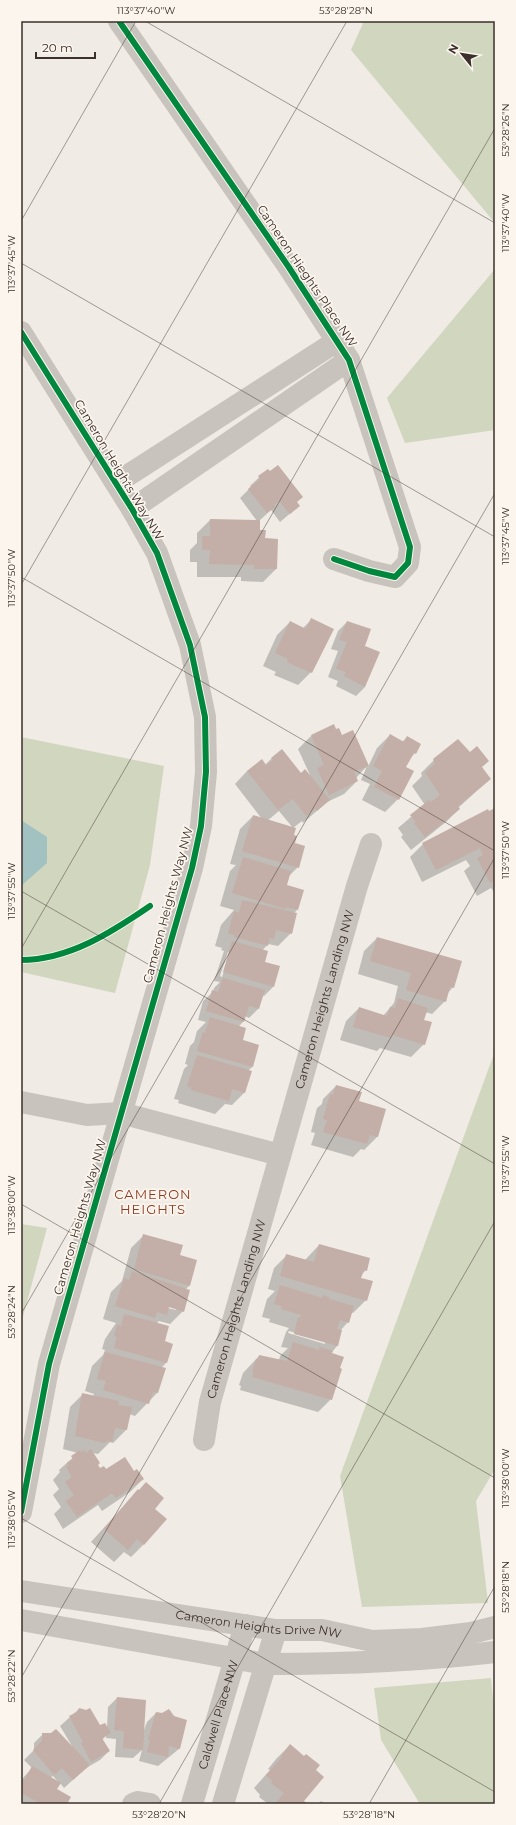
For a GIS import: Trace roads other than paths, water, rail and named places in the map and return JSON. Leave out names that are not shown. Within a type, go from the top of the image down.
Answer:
[{"type":"street","name":"Cameron Hieghts Place NW","points":[[119,21],[288,266],[349,360],[410,547],[408,563],[396,577],[369,571],[334,559]]},
{"type":"street","name":"Cameron Heights Way NW","points":[[21,332],[132,509],[157,554],[190,645],[204,717],[206,772],[201,826],[192,868],[49,1364],[21,1512]]},
{"type":"street","name":"Cameron Hieghts Place NW","points":[[116,483],[337,341]]},
{"type":"street","name":"Cameron Hieghts Place NW","points":[[132,509],[349,360]]},
{"type":"street","name":"Cameron Heights Landing NW","points":[[204,1440],[210,1402],[357,886],[371,844]]},
{"type":"street","points":[[21,1102],[87,1115],[121,1113],[280,1155]]},
{"type":"street","name":"Cameron Heights Drive NW","points":[[21,1591],[276,1630],[322,1630],[372,1641],[422,1639],[471,1633],[495,1627]]},
{"type":"street","points":[[21,1620],[236,1657],[266,1664],[364,1662],[487,1653]]},
{"type":"street","name":"Caldwell Place NW","points":[[192,1804],[245,1625]]},
{"type":"street","points":[[223,1804],[276,1630]]},
{"type":"street","points":[[133,1804],[138,1802],[150,1804]]},
{"type":"water","points":[[21,820],[47,837],[47,863],[21,886]]},
{"type":"district","name":"CAMERON HEIGHTS","points":[[153,1202]]}]
